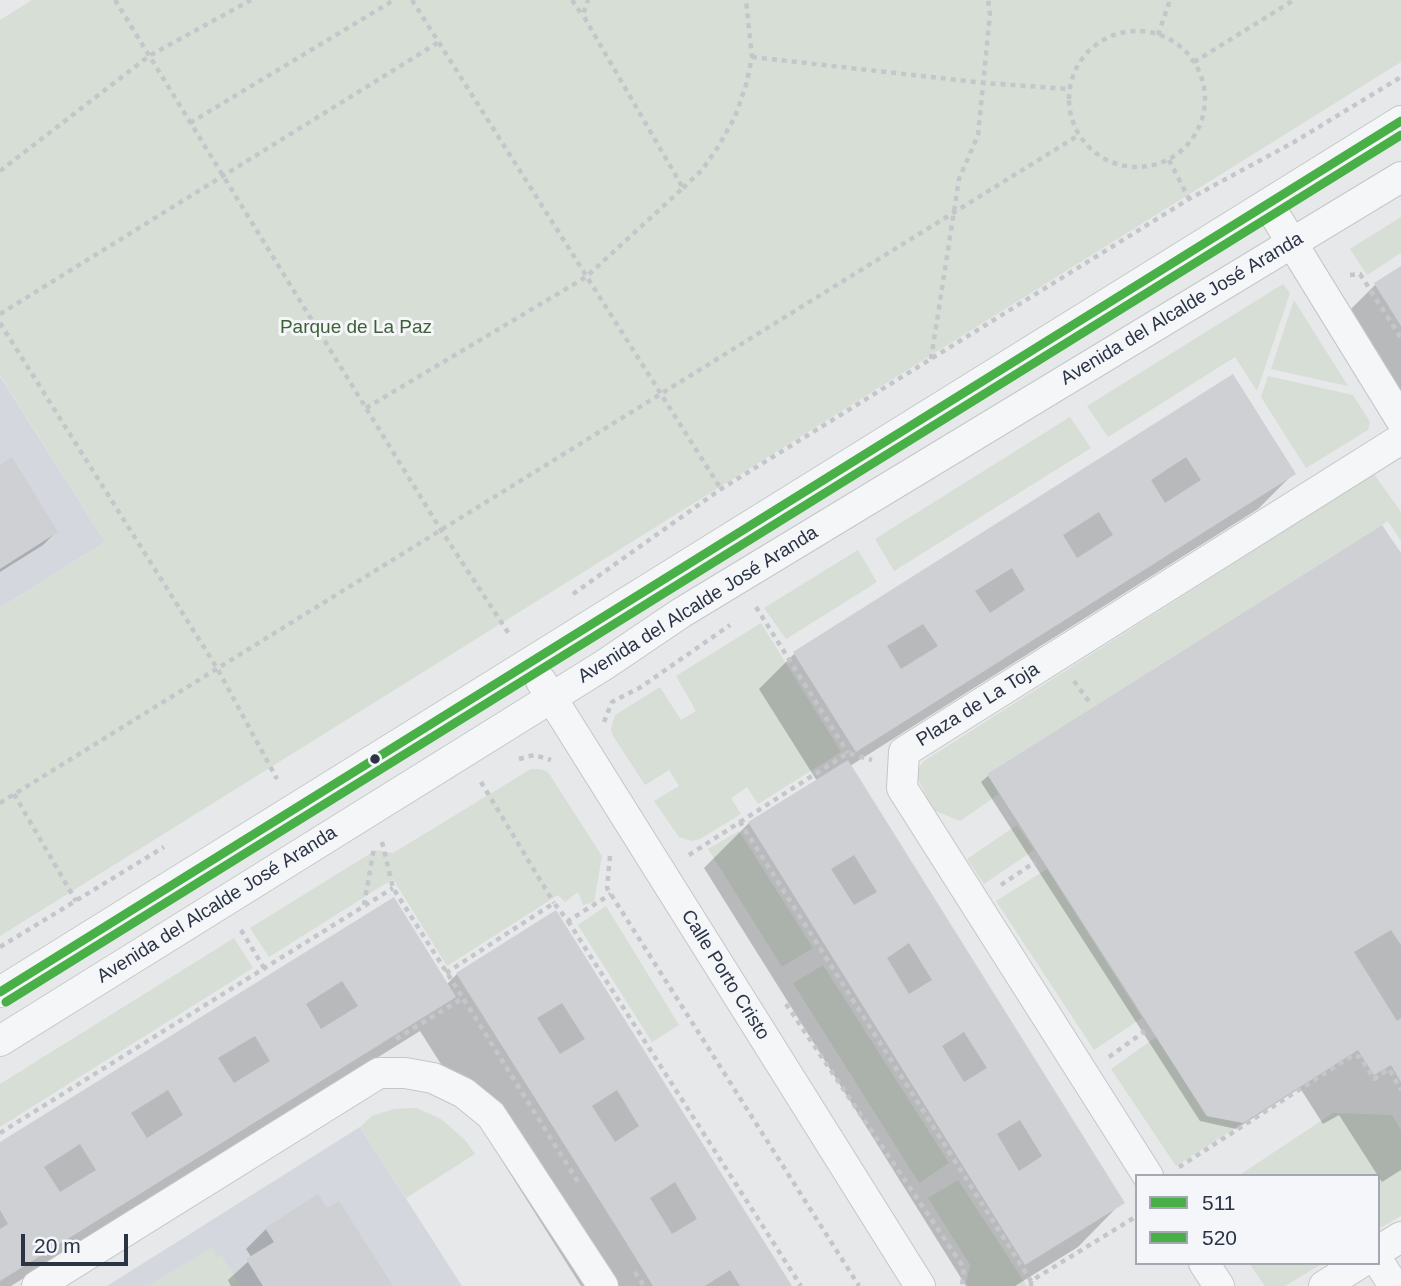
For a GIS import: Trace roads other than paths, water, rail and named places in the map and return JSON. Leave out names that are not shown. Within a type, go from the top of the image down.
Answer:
[{"type":"street","name":"Avenida del Alcalde José Aranda","points":[[0,992],[1401,121]]},
{"type":"street","name":"Avenida del Alcalde José Aranda","points":[[0,1041],[693,606],[1401,177]]},
{"type":"street","points":[[1268,204],[1401,420]]},
{"type":"street","name":"Plaza de La Toja","points":[[1161,1173],[902,788],[904,752],[1401,439]]},
{"type":"street","name":"Calle Porto Cristo","points":[[530,663],[920,1286]]},
{"type":"street","points":[[37,1286],[379,1073],[405,1073],[433,1078],[464,1093],[491,1115],[603,1286]]},
{"type":"street","points":[[1380,1250],[1401,1237]]},
{"type":"street","points":[[1380,1264],[1394,1286]]},
{"type":"street","points":[[1205,1265],[1219,1286]]},
{"type":"street","points":[[1324,1286],[1357,1265]]},
{"type":"park label","name":"Parque de La Paz","points":[[356,328]]}]
